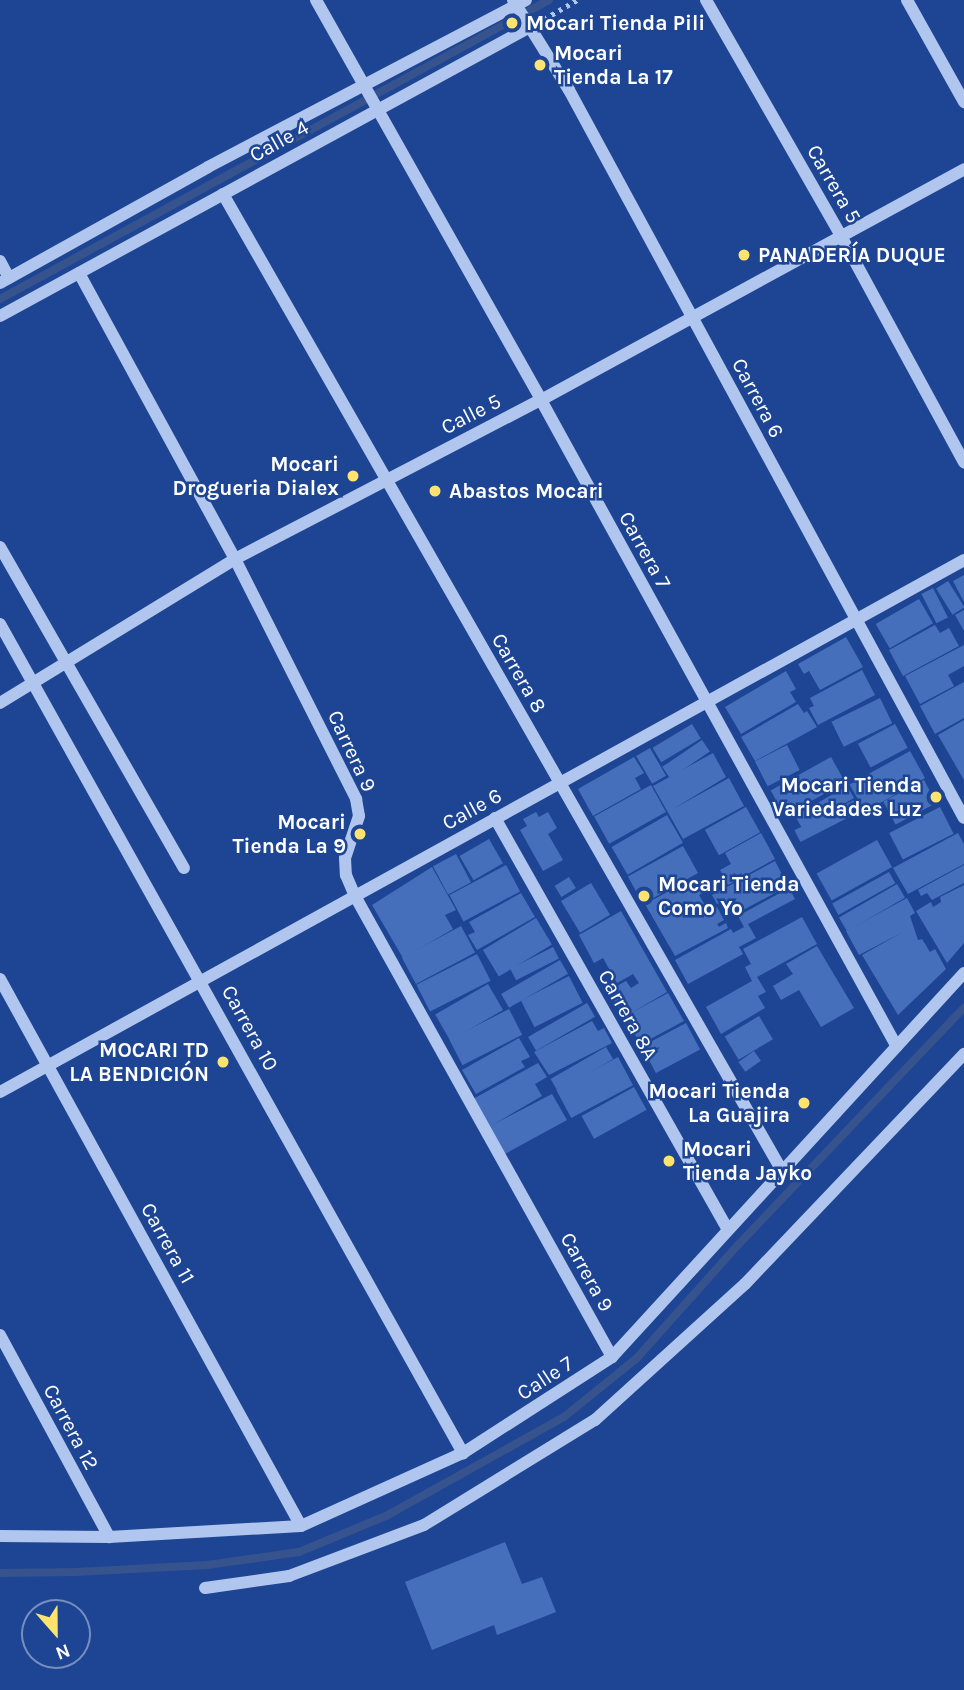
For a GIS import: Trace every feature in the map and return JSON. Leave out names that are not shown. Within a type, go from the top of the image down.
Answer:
[{"type":"street","name":"Carrera 7","points":[[316,0],[541,400],[897,1047]]},
{"type":"street","name":"Carrera 5","points":[[706,0],[840,234],[964,462]]},
{"type":"street","points":[[907,0],[964,102]]},
{"type":"street","name":"Calle 4","points":[[0,316],[223,194],[369,98],[521,10]]},
{"type":"street","name":"Calle 4","points":[[5,280],[64,246],[369,98],[521,10]]},
{"type":"street","name":"Carrera 6","points":[[521,10],[569,90],[964,818]]},
{"type":"street","name":"Calle 5","points":[[0,703],[235,559],[384,479],[541,400],[840,234],[964,169]]},
{"type":"street","name":"Carrera 8","points":[[223,194],[782,1171]]},
{"type":"street","points":[[0,261],[5,280]]},
{"type":"street","name":"Carrera 9","points":[[79,273],[235,559],[356,799],[359,816],[345,858],[346,874],[355,895],[612,1357]]},
{"type":"street","points":[[0,547],[184,868]]},
{"type":"street","name":"Calle 6","points":[[0,1092],[964,560]]},
{"type":"street","name":"Carrera 10","points":[[0,624],[463,1453]]},
{"type":"street","name":"Carrera 8A","points":[[495,818],[728,1230]]},
{"type":"street","name":"Calle 7","points":[[0,1536],[109,1537],[301,1526],[463,1453],[612,1357],[964,973]]},
{"type":"street","name":"Carrera 11","points":[[0,979],[301,1526]]},
{"type":"street","points":[[205,1588],[289,1576],[424,1525],[595,1420],[745,1283],[964,1054]]},
{"type":"street","name":"Carrera 12","points":[[0,1335],[109,1537]]},
{"type":"path","points":[[521,10],[577,0]]},
{"type":"building","points":[[964,575],[964,602],[953,581]]},
{"type":"building","points":[[948,581],[964,607],[953,615],[936,588]]},
{"type":"building","points":[[933,588],[948,617],[936,623],[921,594]]},
{"type":"building","points":[[919,599],[933,623],[890,648],[876,624]]},
{"type":"building","points":[[964,610],[964,631],[955,615]]},
{"type":"building","points":[[935,625],[940,633],[949,628],[959,646],[903,676],[889,650]]},
{"type":"building","points":[[846,637],[863,667],[820,690],[809,671],[804,674],[798,664]]},
{"type":"building","points":[[964,645],[964,666],[948,675],[954,686],[920,704],[905,676]]},
{"type":"building","points":[[862,670],[875,695],[818,725],[809,708],[814,706],[810,698]]},
{"type":"building","points":[[786,671],[796,689],[790,692],[796,702],[741,734],[725,707]]},
{"type":"building","points":[[964,682],[964,718],[935,734],[920,706]]},
{"type":"building","points":[[880,698],[892,723],[844,747],[831,722]]},
{"type":"building","points":[[798,704],[804,713],[807,711],[817,727],[755,761],[741,737]]},
{"type":"building","points":[[964,720],[964,780],[938,735]]},
{"type":"building","points":[[692,724],[701,739],[661,762],[653,748]]},
{"type":"building","points":[[895,724],[908,748],[871,768],[858,744]]},
{"type":"building","points":[[702,740],[710,752],[670,778],[662,767]]},
{"type":"building","points":[[787,745],[800,770],[768,786],[755,761]]},
{"type":"building","points":[[650,748],[666,776],[652,784],[636,756]]},
{"type":"building","points":[[910,751],[925,778],[865,812],[850,784]]},
{"type":"building","points":[[713,753],[726,777],[673,809],[729,778],[744,806],[683,839],[653,786]]},
{"type":"building","points":[[634,757],[644,773],[635,778],[641,789],[593,816],[578,789]]},
{"type":"building","points":[[831,757],[845,782],[785,816],[771,790]]},
{"type":"building","points":[[924,780],[936,803],[896,825],[883,802]]},
{"type":"building","points":[[651,785],[666,812],[609,844],[594,817]]},
{"type":"building","points":[[847,786],[854,798],[802,828],[795,816]]},
{"type":"building","points":[[856,799],[862,811],[800,842],[795,830]]},
{"type":"building","points":[[746,807],[760,832],[719,855],[705,830]]},
{"type":"building","points":[[940,807],[954,834],[903,860],[889,833]]},
{"type":"building","points":[[536,812],[539,817],[548,812],[557,828],[548,834],[563,860],[543,871],[520,830],[527,826],[523,819]]},
{"type":"building","points":[[667,815],[683,843],[628,875],[612,847]]},
{"type":"building","points":[[761,833],[775,859],[728,885],[720,870],[731,864],[725,853]]},
{"type":"building","points":[[958,833],[964,844],[964,864],[908,894],[893,868]]},
{"type":"building","points":[[489,839],[503,863],[474,880],[460,856]]},
{"type":"building","points":[[877,840],[892,867],[832,901],[817,873]]},
{"type":"building","points":[[683,846],[698,873],[643,904],[628,877]]},
{"type":"building","points":[[456,854],[471,882],[448,894],[433,866]]},
{"type":"building","points":[[775,861],[788,886],[732,916],[724,901],[717,904],[712,895]]},
{"type":"building","points":[[506,865],[520,891],[464,922],[449,895]]},
{"type":"building","points":[[964,865],[964,883],[932,900],[927,893],[921,896],[918,890]]},
{"type":"building","points":[[432,867],[456,910],[445,915],[453,929],[403,958],[372,905]]},
{"type":"building","points":[[889,872],[895,883],[838,915],[832,904]]},
{"type":"building","points":[[569,877],[576,888],[561,897],[555,886]]},
{"type":"building","points":[[688,881],[693,889],[703,883],[707,890],[699,895],[706,907],[709,906],[712,911],[717,907],[724,920],[717,924],[719,927],[726,923],[728,928],[675,956],[645,904]]},
{"type":"building","points":[[591,883],[610,915],[580,933],[561,901]]},
{"type":"building","points":[[897,884],[905,898],[847,931],[839,917]]},
{"type":"building","points":[[964,885],[964,943],[947,963],[916,911],[931,902],[933,907],[941,902],[940,897]]},
{"type":"building","points":[[789,888],[795,899],[748,924],[756,938],[739,947],[743,954],[688,984],[675,960],[731,929],[733,933],[744,927],[738,916]]},
{"type":"building","points":[[521,893],[535,917],[477,950],[468,935],[475,932],[469,922]]},
{"type":"building","points":[[907,898],[915,913],[910,916],[918,940],[922,939],[930,952],[935,949],[946,969],[898,1015],[862,955],[903,932],[859,955],[846,931]]},
{"type":"building","points":[[621,911],[667,992],[631,1013],[668,993],[684,1021],[641,1044],[608,991],[626,981],[631,988],[639,983],[633,974],[617,983],[603,958],[594,963],[579,935]]},
{"type":"building","points":[[802,917],[817,944],[757,977],[766,992],[758,996],[765,1008],[721,1034],[706,1007],[752,981],[745,967],[751,964],[743,949]]},
{"type":"building","points":[[536,918],[552,945],[499,977],[483,950]]},
{"type":"building","points":[[461,926],[475,952],[416,984],[402,957]]},
{"type":"building","points":[[817,946],[854,1008],[821,1027],[799,990],[781,1000],[773,986],[793,974],[786,964]]},
{"type":"building","points":[[553,947],[559,959],[516,980],[510,969]]},
{"type":"building","points":[[477,954],[491,981],[430,1012],[416,985]]},
{"type":"building","points":[[560,960],[568,974],[509,1008],[501,994]]},
{"type":"building","points":[[569,976],[583,1003],[535,1027],[521,1001]]},
{"type":"building","points":[[488,984],[503,1010],[450,1040],[435,1014]]},
{"type":"building","points":[[587,1003],[595,1017],[536,1051],[528,1037]]},
{"type":"building","points":[[509,1009],[522,1035],[462,1065],[449,1039]]},
{"type":"building","points":[[759,1016],[773,1039],[739,1060],[725,1037]]},
{"type":"building","points":[[592,1021],[598,1031],[604,1028],[612,1043],[549,1075],[534,1052]]},
{"type":"building","points":[[686,1023],[700,1049],[656,1073],[642,1046]]},
{"type":"building","points":[[519,1038],[530,1057],[521,1061],[525,1067],[476,1094],[462,1070]]},
{"type":"building","points":[[606,1047],[613,1059],[558,1091],[551,1079]]},
{"type":"building","points":[[754,1051],[761,1061],[745,1072],[738,1062]]},
{"type":"building","points":[[618,1057],[633,1085],[571,1118],[556,1090]]},
{"type":"building","points":[[538,1063],[547,1077],[535,1084],[542,1096],[494,1124],[552,1094],[567,1120],[505,1154],[473,1099]]},
{"type":"building","points":[[634,1087],[647,1110],[594,1139],[582,1116]]},
{"type":"building","points":[[505,1542],[522,1584],[542,1577],[556,1612],[497,1635],[494,1625],[432,1650],[405,1582]]},
{"type":"waterway","points":[[0,299],[549,0]]},
{"type":"waterway","points":[[0,1573],[207,1565],[299,1552],[386,1516],[564,1417],[636,1359],[738,1245],[964,1008]]},
{"type":"place","name":"Mocari Tienda Pili","points":[[512,23]]},
{"type":"place","name":"Mocari Tienda La 17","points":[[540,65]]},
{"type":"place","name":"PANADERÍA DUQUE","points":[[744,255]]},
{"type":"place","name":"Mocari Drogueria Dialex","points":[[353,476]]},
{"type":"place","name":"Abastos Mocari","points":[[435,491]]},
{"type":"place","name":"Mocari Tienda Variedades Luz","points":[[936,797]]},
{"type":"place","name":"Mocari Tienda La 9","points":[[360,834]]},
{"type":"place","name":"Mocari Tienda Como Yo","points":[[644,896]]},
{"type":"place","name":"MOCARI TD LA BENDICIÓN","points":[[223,1062]]},
{"type":"place","name":"Mocari Tienda La Guajira","points":[[804,1103]]},
{"type":"place","name":"Mocari Tienda Jayko","points":[[669,1161]]}]
